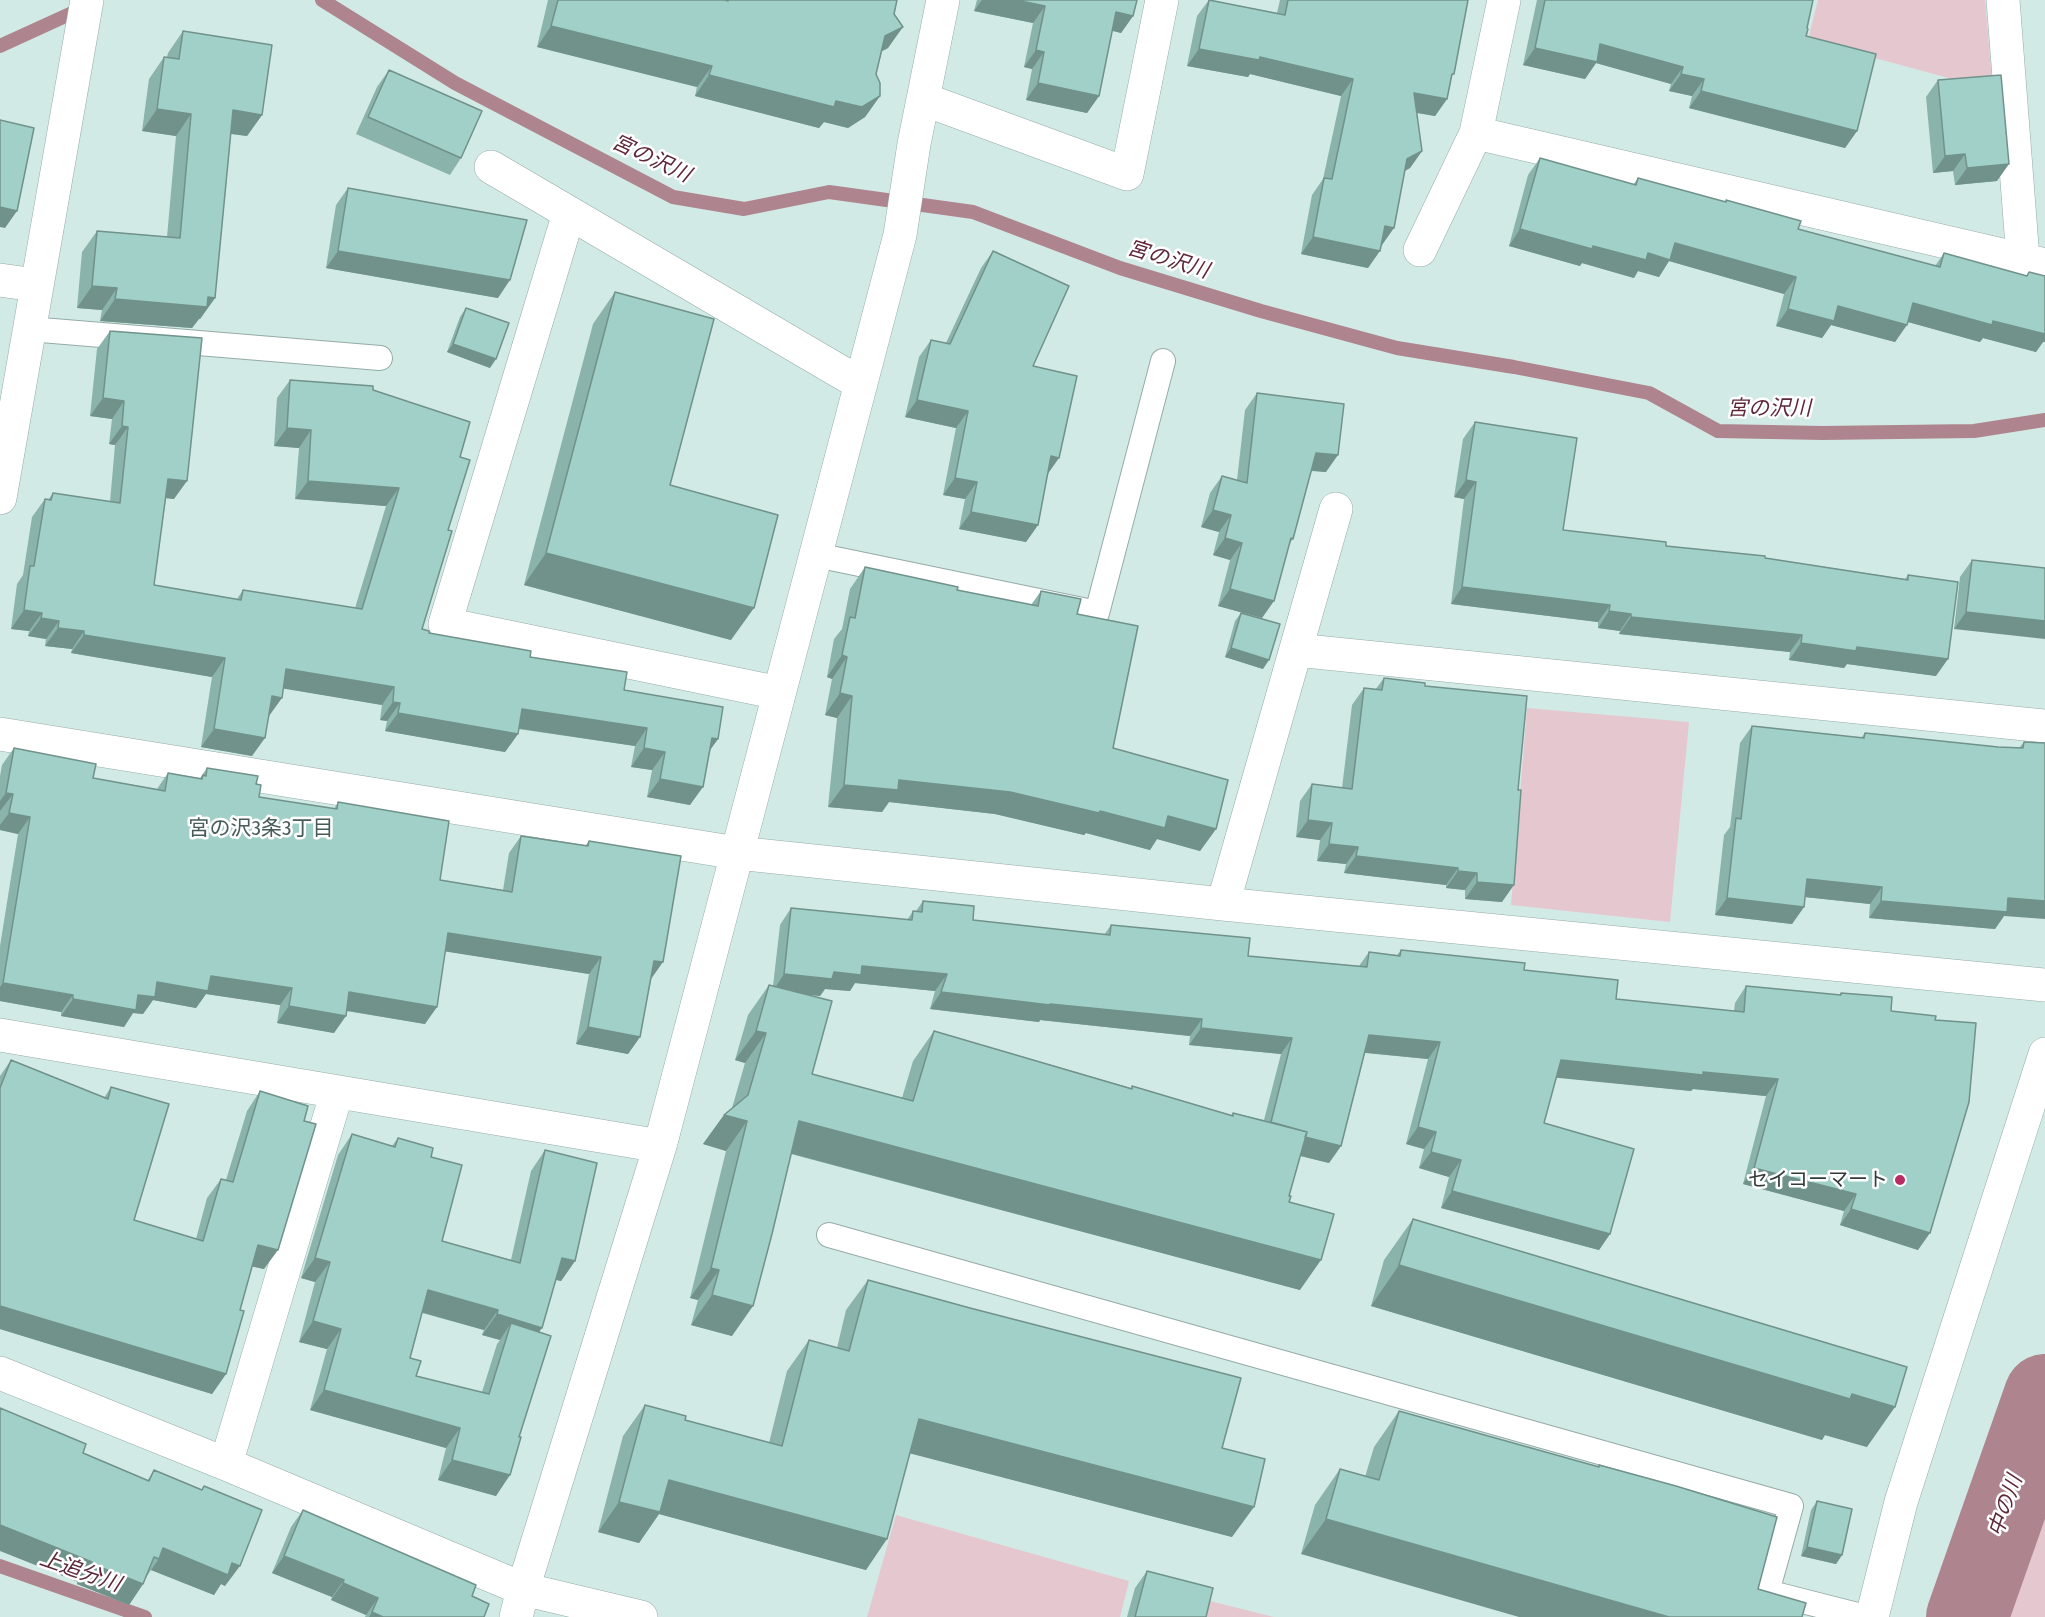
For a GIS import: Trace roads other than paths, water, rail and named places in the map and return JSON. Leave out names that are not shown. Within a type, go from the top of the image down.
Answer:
[{"type":"street","points":[[0,498],[87,0]]},
{"type":"street","points":[[520,1603],[660,1146],[816,555],[900,235],[914,144],[943,0]]},
{"type":"street","points":[[923,99],[1127,174],[1162,0]]},
{"type":"street","points":[[1420,250],[1476,133],[1504,0]]},
{"type":"street","points":[[1476,133],[2034,262],[2003,0]]},
{"type":"street","points":[[491,167],[861,384]]},
{"type":"street","points":[[569,213],[446,624],[779,693]]},
{"type":"street","points":[[0,280],[36,285]]},
{"type":"street","points":[[1223,904],[1336,509]]},
{"type":"street","points":[[1296,650],[2045,726]]},
{"type":"street","points":[[0,734],[737,853],[1223,904],[2045,985]]},
{"type":"street","points":[[0,1035],[660,1146]]},
{"type":"street","points":[[1872,1617],[1901,1503],[2045,1054]]},
{"type":"street","points":[[226,1464],[337,1092]]},
{"type":"street","points":[[0,1373],[226,1464],[520,1603],[641,1617]]},
{"type":"lane","points":[[29,329],[380,358]]},
{"type":"lane","points":[[816,555],[1097,613],[1163,361]]},
{"type":"lane","points":[[829,1236],[1791,1506],[1767,1592],[1865,1617]]},
{"type":"waterway","name":"宮の沢川","points":[[322,0],[455,83],[673,197],[744,209],[829,192],[973,212],[1120,268],[1261,311],[1397,348],[1514,367],[1649,393],[1718,431],[1822,433],[1974,431],[2045,420]]},
{"type":"waterway","name":"宮の沢川","points":[[0,46],[83,8]]},
{"type":"waterway","name":"中の川","points":[[1967,1617],[2045,1395]]},
{"type":"waterway","name":"上追分川","points":[[0,1566],[145,1617]]},
{"type":"place","name":"セイコーマート","points":[[1900,1180]]},
{"type":"district","name":"宮の沢3条3丁目","points":[[261,829]]}]
